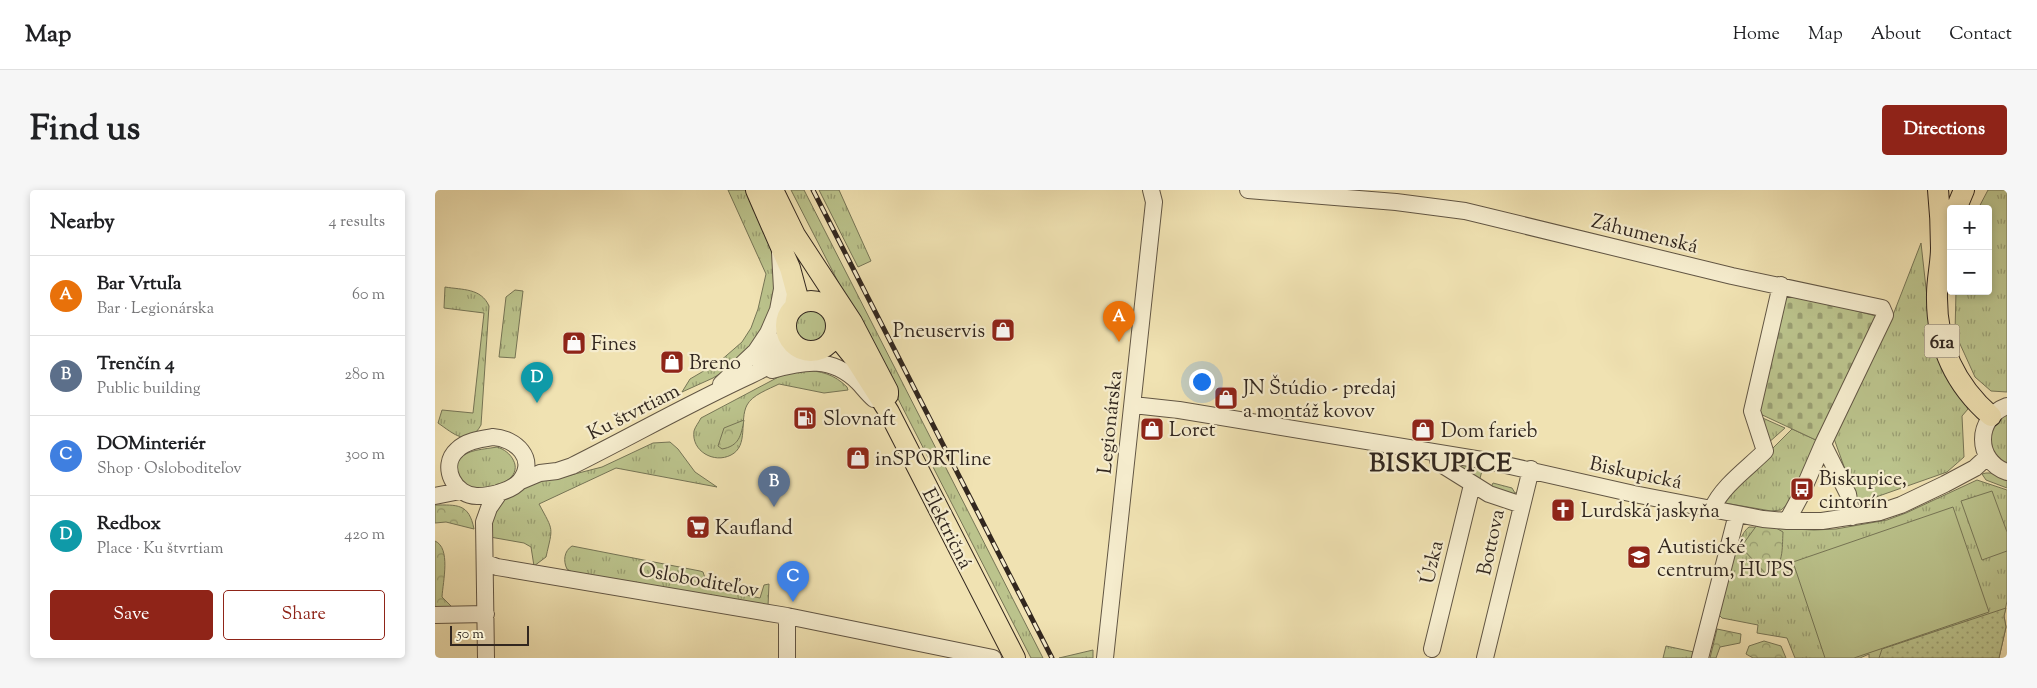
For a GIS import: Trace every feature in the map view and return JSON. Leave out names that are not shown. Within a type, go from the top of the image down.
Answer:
[{"type":"main road","points":[[756,190],[787,240],[852,322],[888,391],[889,412]]},
{"type":"main road","points":[[773,190],[787,240],[815,301]]},
{"type":"main road","name":"61a","points":[[1938,190],[1941,250],[1938,271],[1937,316],[1943,344],[1955,374],[1969,395],[1999,411]]},
{"type":"main road","points":[[1958,205],[1964,190]]},
{"type":"main road","name":"61a","points":[[1941,250],[1947,234]]},
{"type":"main road","points":[[787,240],[790,268],[797,294],[795,306],[787,318],[787,333],[790,340],[803,350],[809,351],[829,341],[837,327],[833,312],[828,307],[815,301],[795,306]]},
{"type":"main road","name":"Električná","points":[[829,341],[856,360],[863,374],[889,412],[1015,658]]},
{"type":"street","name":"Legionárska","points":[[1105,658],[1154,202],[1151,190]]},
{"type":"street","name":"Záhumenská","points":[[1248,190],[1396,202],[1465,211],[1732,276],[1882,308],[1885,315],[1787,521]]},
{"type":"street","name":"Ku štvrtiam","points":[[712,393],[756,351],[767,333],[778,310],[783,289],[787,240]]},
{"type":"street","points":[[1712,509],[1726,490],[1765,451],[1753,410],[1781,285]]},
{"type":"street","name":"Ku štvrtiam","points":[[751,375],[771,354],[787,333]]},
{"type":"street","name":"Ku štvrtiam","points":[[435,496],[464,493],[477,496],[500,492],[510,489],[521,481],[540,473],[557,471],[572,466],[712,393],[769,367],[787,354],[803,350]]},
{"type":"street","points":[[751,375],[797,364],[820,362],[843,371],[857,381],[889,412]]},
{"type":"street","name":"Biskupická","points":[[1133,404],[1488,461],[1635,494],[1737,514],[1787,521],[1822,521],[1880,512],[1923,496],[1975,468],[1987,457]]},
{"type":"street","points":[[1999,411],[1985,426],[1982,439],[1987,457],[1995,466],[2007,472]]},
{"type":"street","points":[[485,522],[450,476],[451,457],[458,449],[481,439],[501,438],[510,441],[524,454],[542,462],[572,466]]},
{"type":"street","points":[[1823,444],[1847,494],[1852,517]]},
{"type":"street","points":[[521,481],[527,467],[524,454]]},
{"type":"street","name":"Bottova","points":[[1437,454],[1441,464],[1472,485],[1489,494],[1522,505],[1485,658]]},
{"type":"street","points":[[435,481],[449,468]]},
{"type":"street","points":[[1522,505],[1531,470]]},
{"type":"street","name":"Úzka","points":[[1432,649],[1472,485]]},
{"type":"street","points":[[486,658],[485,522],[489,508],[500,492]]},
{"type":"street","points":[[1701,658],[1737,514]]},
{"type":"street","name":"Osloboditeľov","points":[[485,563],[497,567],[787,616],[993,658]]},
{"type":"street","points":[[435,615],[486,614]]},
{"type":"street","points":[[787,616],[787,658]]},
{"type":"green space","points":[[728,190],[746,190],[770,241],[776,277],[767,327],[731,367],[713,378],[682,392],[690,379],[719,362],[742,342],[751,328],[758,309],[766,274]]},
{"type":"green space","points":[[791,190],[804,190],[1043,658],[1031,658]]},
{"type":"green space","points":[[819,190],[839,190],[871,261],[858,267]]},
{"type":"green space","points":[[1988,190],[2007,190],[2007,392],[1991,391],[1975,377],[1955,333],[1956,295],[1992,295],[1992,205],[1980,205]]},
{"type":"green space","points":[[1921,243],[1933,351],[1968,409],[1962,416],[1964,457],[1947,472],[1859,503],[1856,500],[1832,433],[1893,315]]},
{"type":"green space","points":[[445,287],[476,293],[486,300],[489,306],[481,425],[471,436],[466,437],[455,435],[438,423],[442,410],[473,413],[484,313],[444,308]]},
{"type":"green space","points":[[515,290],[523,291],[515,358],[499,357],[506,297]]},
{"type":"green space","points":[[1783,292],[1876,316],[1818,441],[1756,412]]},
{"type":"green space","points":[[811,307],[824,313],[830,326],[824,339],[811,345],[798,339],[792,326],[798,313]]},
{"type":"green space","points":[[803,370],[821,372],[832,376],[847,387],[848,390],[824,393],[779,384],[749,401],[745,411],[742,439],[737,451],[731,455],[718,458],[711,457],[700,450],[694,438],[694,431],[701,418],[786,373]]},
{"type":"green space","points":[[2007,413],[2007,465],[1992,450],[1991,433],[1997,421]]},
{"type":"green space","points":[[1756,415],[1785,428],[1767,444]]},
{"type":"green space","points":[[744,420],[736,443],[722,449],[718,446],[724,428]]},
{"type":"green space","points":[[1792,429],[1818,441],[1789,503],[1781,510],[1771,511],[1719,502]]},
{"type":"green space","points":[[670,442],[678,449],[695,472],[717,487],[616,468],[539,504],[550,525],[551,534],[546,557],[534,566],[531,547],[524,543],[490,537],[493,507],[500,499],[537,480],[563,477],[602,467],[653,443]]},
{"type":"green space","points":[[497,447],[511,456],[515,465],[513,475],[499,485],[481,488],[463,486],[455,465],[458,460],[473,451]]},
{"type":"green space","points":[[1441,462],[1483,467],[1479,482],[1491,487],[1493,483],[1512,488],[1515,493],[1521,491],[1516,497],[1477,485]]},
{"type":"green space","points":[[1996,473],[2007,478],[2007,488],[1986,480],[1982,474]]},
{"type":"green space","points":[[1977,480],[2007,490],[2007,601],[2004,616],[2006,627],[1999,658],[1869,658],[1869,654],[1860,658],[1795,658],[1787,638],[1757,633],[1758,625],[1722,618],[1719,615],[1739,542],[1749,527],[1814,530],[1836,529],[1887,520]]},
{"type":"green space","points":[[1992,491],[2007,532],[2007,551],[1982,560],[1961,501]]},
{"type":"green space","points":[[435,505],[461,507],[469,514],[474,529],[446,522],[435,523]]},
{"type":"green space","points":[[1953,507],[1989,612],[1854,658],[1825,658],[1793,562]]},
{"type":"green space","points":[[1757,525],[1771,525],[1783,532],[1780,562],[1768,576],[1741,547]]},
{"type":"green space","points":[[435,541],[443,550],[445,558],[442,597],[452,607],[435,609]]},
{"type":"green space","points":[[572,546],[700,571],[703,572],[705,578],[703,586],[760,598],[764,585],[769,584],[768,606],[574,573],[567,569],[565,563],[566,553]]},
{"type":"green space","points":[[2006,608],[2004,616],[2006,627],[1999,658],[1879,658],[1882,649]]},
{"type":"green space","points":[[1717,629],[1741,634],[1740,643],[1720,647],[1716,658],[1710,658]]},
{"type":"green space","points":[[1764,641],[1781,646],[1786,658],[1753,658],[1746,654],[1749,646]]},
{"type":"green space","points":[[1666,646],[1694,652],[1692,658],[1663,658]]},
{"type":"green space","points":[[1093,650],[1093,658],[1059,658]]},
{"type":"railway","points":[[813,190],[1052,658]]},
{"type":"place","name":"Pneuservis","points":[[1003,330]]},
{"type":"place","name":"Bar Vrtuľa","points":[[1119,342]]},
{"type":"place","name":"Fines","points":[[574,343]]},
{"type":"place","name":"Breno","points":[[672,362]]},
{"type":"place","name":"JN Štúdio - predaj a montáž kovov","points":[[1226,398]]},
{"type":"place","name":"Redbox","points":[[537,403]]},
{"type":"place","name":"Slovnaft","points":[[805,418]]},
{"type":"place","name":"Loret","points":[[1152,429]]},
{"type":"place","name":"Dom farieb","points":[[1423,430]]},
{"type":"place","name":"inSPORTline","points":[[858,458]]},
{"type":"place","name":"Biskupice, cintorín","points":[[1802,489]]},
{"type":"place","name":"Trenčín 4","points":[[774,507]]},
{"type":"place","name":"Lurdská jaskyňa","points":[[1563,510]]},
{"type":"place","name":"Kaufland","points":[[698,527]]},
{"type":"place","name":"Autistické centrum, HUPS","points":[[1639,557]]},
{"type":"place","name":"DOMinteriér","points":[[793,602]]},
{"type":"district","name":"BISKUPICE","points":[[1441,462]]}]
